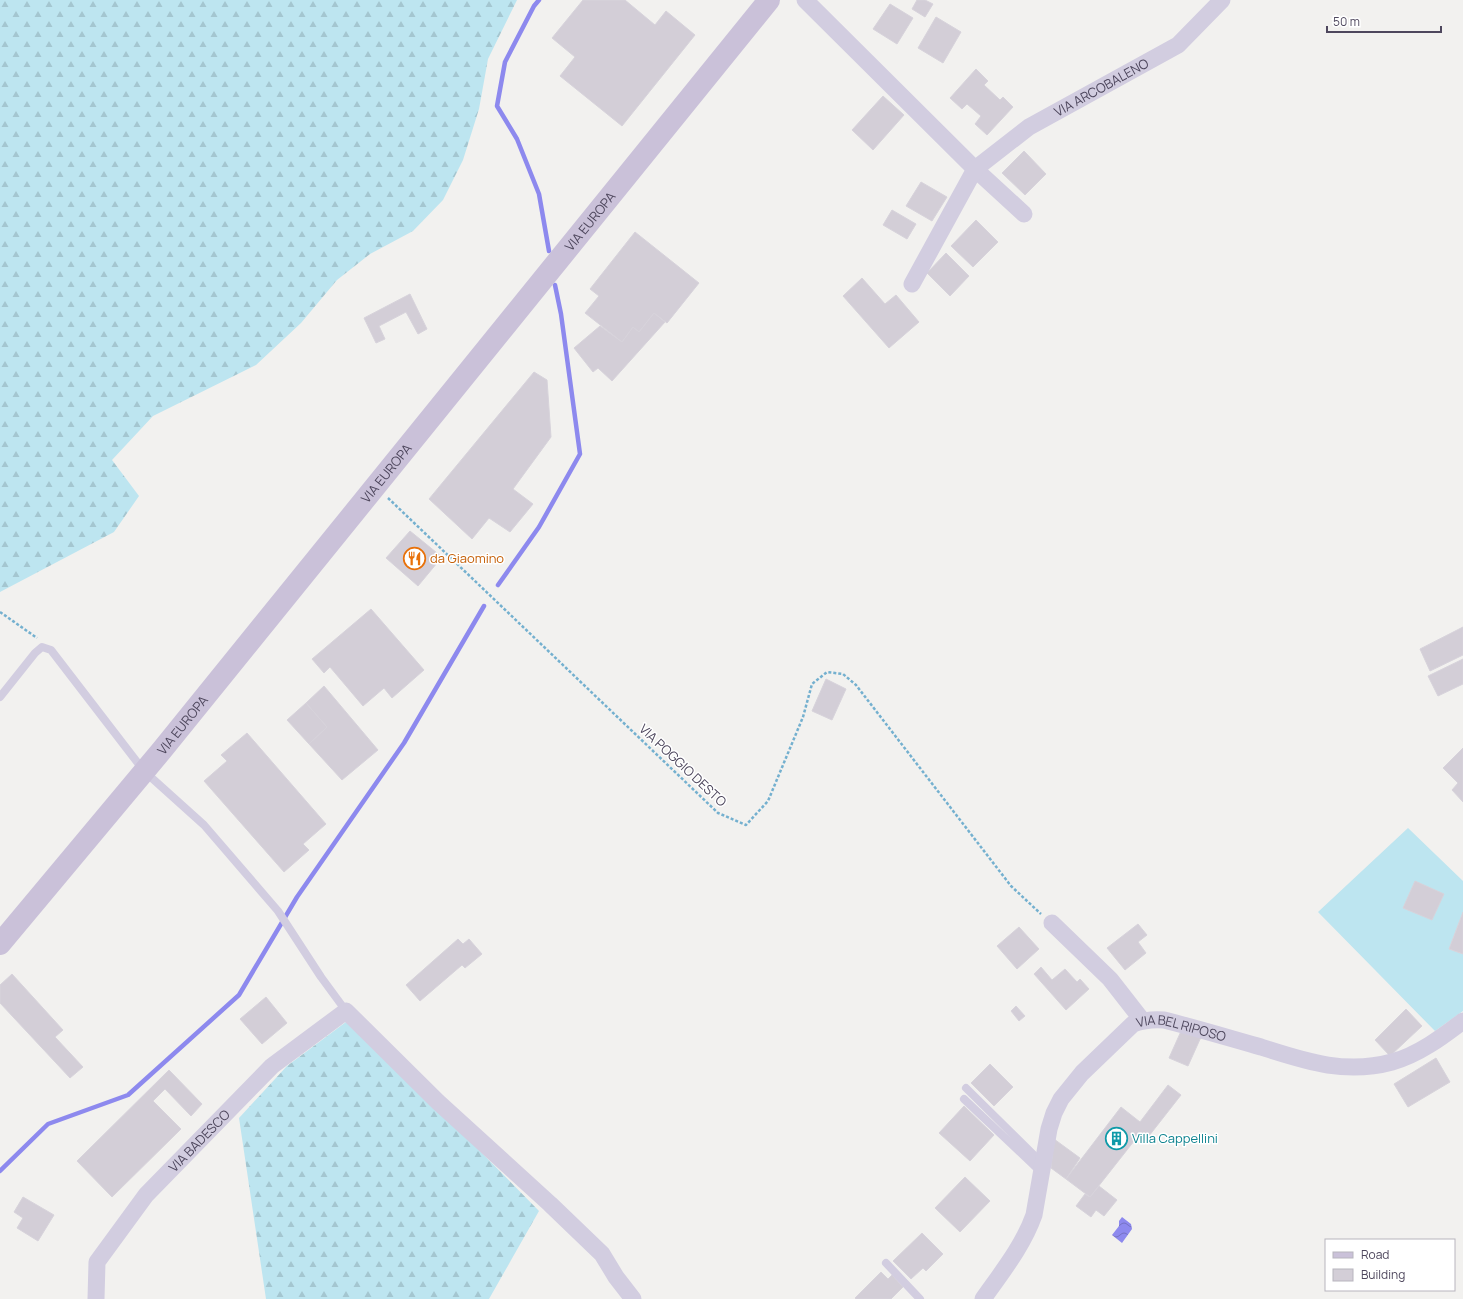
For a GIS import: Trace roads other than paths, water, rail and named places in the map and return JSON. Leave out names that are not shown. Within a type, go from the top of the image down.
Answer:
[{"type":"main road","name":"VIA EUROPA","points":[[0,944],[144,771],[769,0]]},
{"type":"street","points":[[805,0],[975,169],[1024,214]]},
{"type":"street","name":"VIA ARCOBALENO","points":[[912,284],[975,169],[1028,127],[1178,45],[1222,0]]},
{"type":"street","points":[[1052,923],[1110,979],[1142,1020]]},
{"type":"street","points":[[346,1011],[438,1102],[550,1204],[602,1254],[616,1277],[633,1299]]},
{"type":"street","name":"VIA BADESCO","points":[[96,1299],[97,1262],[146,1195],[272,1066],[346,1011]]},
{"type":"street","name":"VIA BEL RIPOSO","points":[[983,1299],[1012,1259],[1029,1228],[1034,1215],[1049,1129],[1054,1113],[1061,1099],[1082,1073],[1133,1024],[1142,1020],[1164,1020],[1308,1062],[1340,1067],[1373,1066],[1393,1062],[1413,1054],[1446,1034],[1463,1021]]},
{"type":"lane","points":[[0,697],[35,653],[42,647],[51,650],[144,771],[204,825],[278,911],[321,977],[346,1011]]},
{"type":"lane","points":[[966,1088],[1042,1168]]},
{"type":"lane","points":[[964,1099],[1042,1168]]},
{"type":"lane","points":[[886,1263],[920,1299]]},
{"type":"water","points":[[1122,1217],[1131,1224],[1132,1229],[1122,1243],[1112,1235],[1119,1226],[1119,1221]]},
{"type":"waterway","points":[[539,0],[534,6],[505,62],[497,106],[517,139],[539,194],[549,251]]},
{"type":"waterway","points":[[498,585],[539,527],[580,454],[561,314],[555,285]]},
{"type":"waterway","points":[[0,1171],[48,1124],[128,1095],[239,995],[297,897],[404,743],[484,606]]},
{"type":"place","name":"da Giaomino","points":[[414,558]]},
{"type":"place","name":"Villa Cappellini","points":[[1116,1138]]}]
